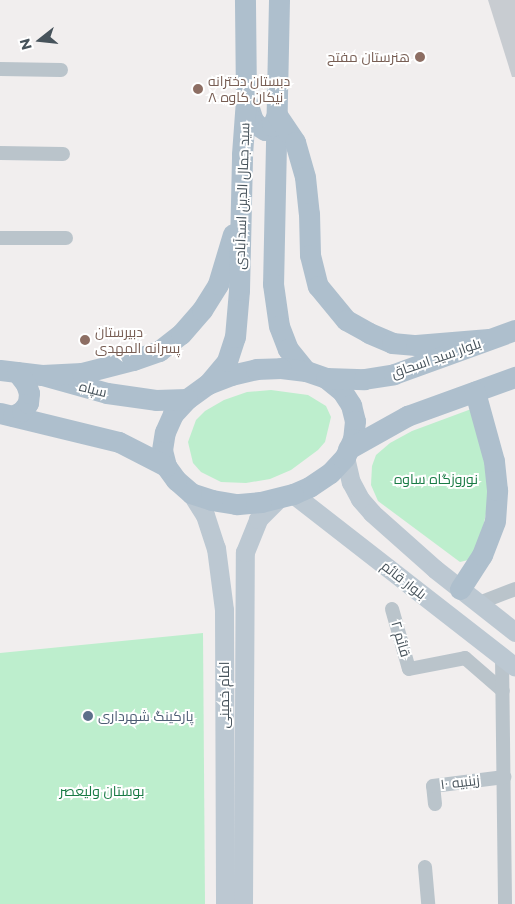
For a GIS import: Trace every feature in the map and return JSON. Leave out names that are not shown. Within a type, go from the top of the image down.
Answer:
[{"type":"main road","name":"سید جمال الدین اسدآبادی","points":[[208,384],[227,360],[235,337],[246,99],[245,0]]},
{"type":"main road","points":[[279,0],[272,284],[279,326],[288,349],[306,371]]},
{"type":"main road","points":[[246,99],[253,120],[261,128],[265,130],[272,126],[277,115]]},
{"type":"main road","points":[[277,115],[295,142],[305,177],[309,213],[310,255],[318,286],[330,303],[346,320],[392,343],[416,345],[489,339]]},
{"type":"main road","points":[[42,376],[82,373],[133,360],[159,351],[181,334],[202,310],[218,284],[241,210]]},
{"type":"main road","name":"بلوار سید اسحاق","points":[[326,378],[364,379],[394,374],[515,330]]},
{"type":"main road","points":[[281,368],[306,371],[326,378],[342,391],[351,405],[355,421],[353,439],[346,453],[330,472],[309,487],[286,496],[236,504],[212,500],[191,493],[176,480],[166,466],[162,450],[165,432],[173,414],[187,399],[208,384],[231,375],[281,368]]},
{"type":"main road","points":[[6,414],[22,411],[28,403],[29,394],[26,384],[8,371]]},
{"type":"main road","name":"سپاه","points":[[8,371],[42,376],[107,393],[156,400],[187,399]]},
{"type":"main road","points":[[346,453],[407,416],[515,377]]},
{"type":"main road","points":[[460,589],[482,555],[495,521],[497,490],[494,461],[475,392]]},
{"type":"main road","points":[[6,414],[119,442],[166,466]]},
{"type":"main road","name":"بلوار قائم","points":[[346,453],[351,482],[360,499],[372,513],[435,569],[515,632]]},
{"type":"main road","name":"امام خمینی","points":[[191,493],[205,515],[216,548],[224,610],[226,904]]},
{"type":"main road","name":"بلوار قائم","points":[[286,496],[415,588],[509,662]]},
{"type":"main road","name":"امام خمینی","points":[[243,904],[245,552],[258,519],[286,496]]},
{"type":"main road","points":[[415,588],[418,575],[424,570],[435,569]]},
{"type":"main road","points":[[224,692],[243,692]]},
{"type":"street","points":[[0,69],[61,70]]},
{"type":"street","points":[[0,153],[63,154]]},
{"type":"street","points":[[0,238],[66,238]]},
{"type":"street","points":[[479,603],[515,589]]},
{"type":"street","name":"قائم ۲","points":[[392,608],[410,669],[465,658],[502,691]]},
{"type":"street","points":[[505,904],[510,841],[504,777],[502,691],[509,662]]},
{"type":"street","name":"زینبیه ۱۰","points":[[435,804],[433,786],[504,777]]},
{"type":"street","points":[[424,867],[428,904]]},
{"type":"green space","points":[[271,390],[308,395],[326,406],[331,417],[325,442],[318,450],[291,470],[270,479],[246,483],[221,482],[201,472],[193,463],[188,442],[196,420],[205,411],[224,400],[247,392]]},
{"type":"green space","name":"نوروزگاه ساوه","points":[[474,408],[490,494],[483,528],[472,559],[460,562],[378,501],[371,485],[372,466],[376,455],[390,443],[412,431]]},
{"type":"green space","name":"بوستان ولیعصر","points":[[203,633],[205,904],[0,904],[0,653]]},
{"type":"building","points":[[488,0],[515,0],[515,77],[512,77]]},
{"type":"place","name":"هنرستان مفتح","points":[[420,57]]},
{"type":"place","name":"دبستان دخترانه نیکان کاوه ۸","points":[[198,89]]},
{"type":"place","name":"دبیرستان پسرانه المهدی","points":[[85,340]]},
{"type":"place","name":"پارکینگ شهرداری","points":[[88,716]]}]
